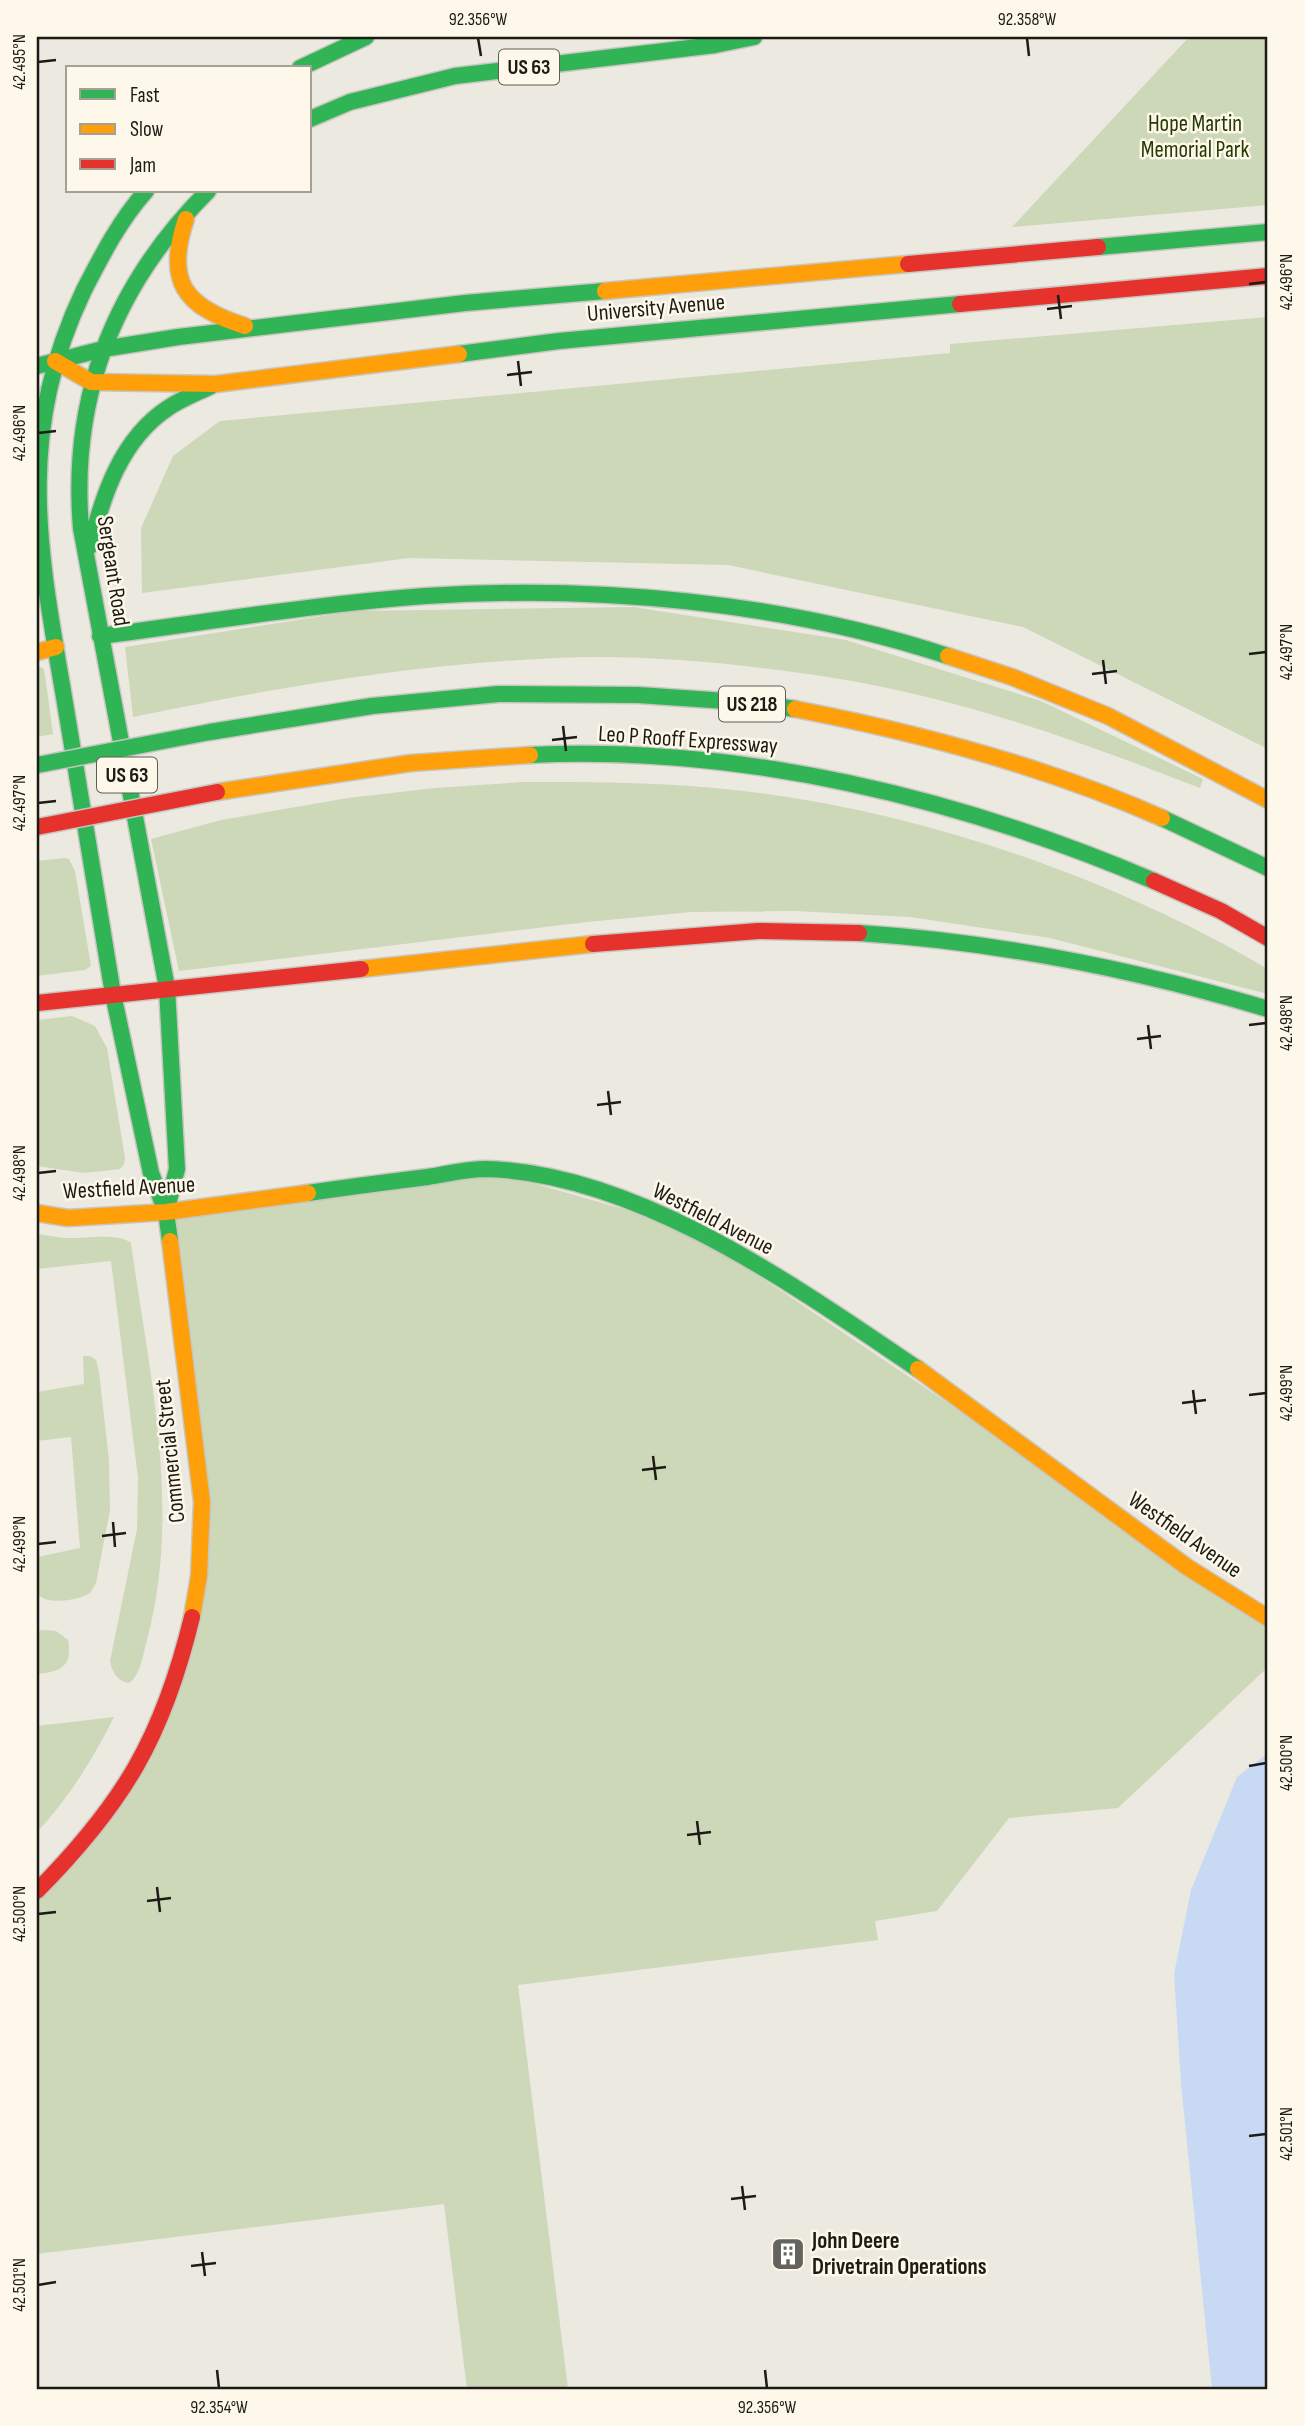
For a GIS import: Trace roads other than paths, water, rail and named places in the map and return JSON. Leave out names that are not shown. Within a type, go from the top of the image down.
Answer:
[{"type":"main road","points":[[304,66],[366,37]]},
{"type":"main road","name":"US 63","points":[[312,118],[350,102],[455,76],[715,45],[754,37]]},
{"type":"main road","points":[[145,192],[107,246],[86,286],[55,361],[41,427],[37,495],[40,550],[62,646],[113,994],[151,1172],[166,1212]]},
{"type":"main road","name":"Sergeant Road","points":[[166,1212],[177,1169],[167,988],[95,638],[78,496],[79,458],[91,382],[103,349],[139,274],[193,204],[207,192]]},
{"type":"main road","points":[[193,204],[178,237],[175,255],[177,273],[183,288],[210,315],[253,328]]},
{"type":"main road","name":"University Avenue","points":[[37,366],[103,349],[178,337],[553,294],[1268,232]]},
{"type":"main road","name":"University Avenue","points":[[55,361],[91,382],[216,384],[559,341],[1268,276]]},
{"type":"main road","points":[[87,561],[98,510],[129,448],[146,427],[168,409],[216,384]]},
{"type":"main road","points":[[95,638],[390,598],[471,594],[541,592],[736,608],[865,632],[940,653],[1016,680],[1083,705],[1163,742],[1268,800]]},
{"type":"main road","points":[[37,652],[62,646]]},
{"type":"main road","name":"Leo P Rooff Expressway","points":[[37,765],[210,732],[380,705],[470,696],[625,694],[789,707],[973,750],[1129,804],[1212,839],[1268,868]]},
{"type":"main road","name":"Leo P Rooff Expressway","points":[[37,827],[217,792],[394,766],[477,757],[627,755],[703,759],[788,770],[960,811],[1132,872],[1191,898],[1268,938]]},
{"type":"main road","points":[[37,1003],[690,934],[787,931],[926,938],[1060,956],[1198,987],[1268,1009]]},
{"type":"main road","name":"Westfield Avenue","points":[[37,1213],[68,1218],[166,1212],[484,1169],[546,1175],[598,1189],[686,1227],[789,1283],[919,1370],[1187,1567],[1268,1618]]},
{"type":"main road","name":"Commercial Street","points":[[37,1891],[84,1842],[121,1794],[150,1742],[174,1685],[190,1624],[200,1562],[202,1503],[166,1212]]},
{"type":"water","points":[[1268,1753],[1268,2389],[1212,2389],[1181,2084],[1174,1974],[1191,1890],[1237,1777]]},
{"type":"place","name":"John Deere Drivetrain Operations","points":[[788,2254]]},
{"type":"park label","name":"Hope Martin Memorial Park","points":[[1195,137]]}]
